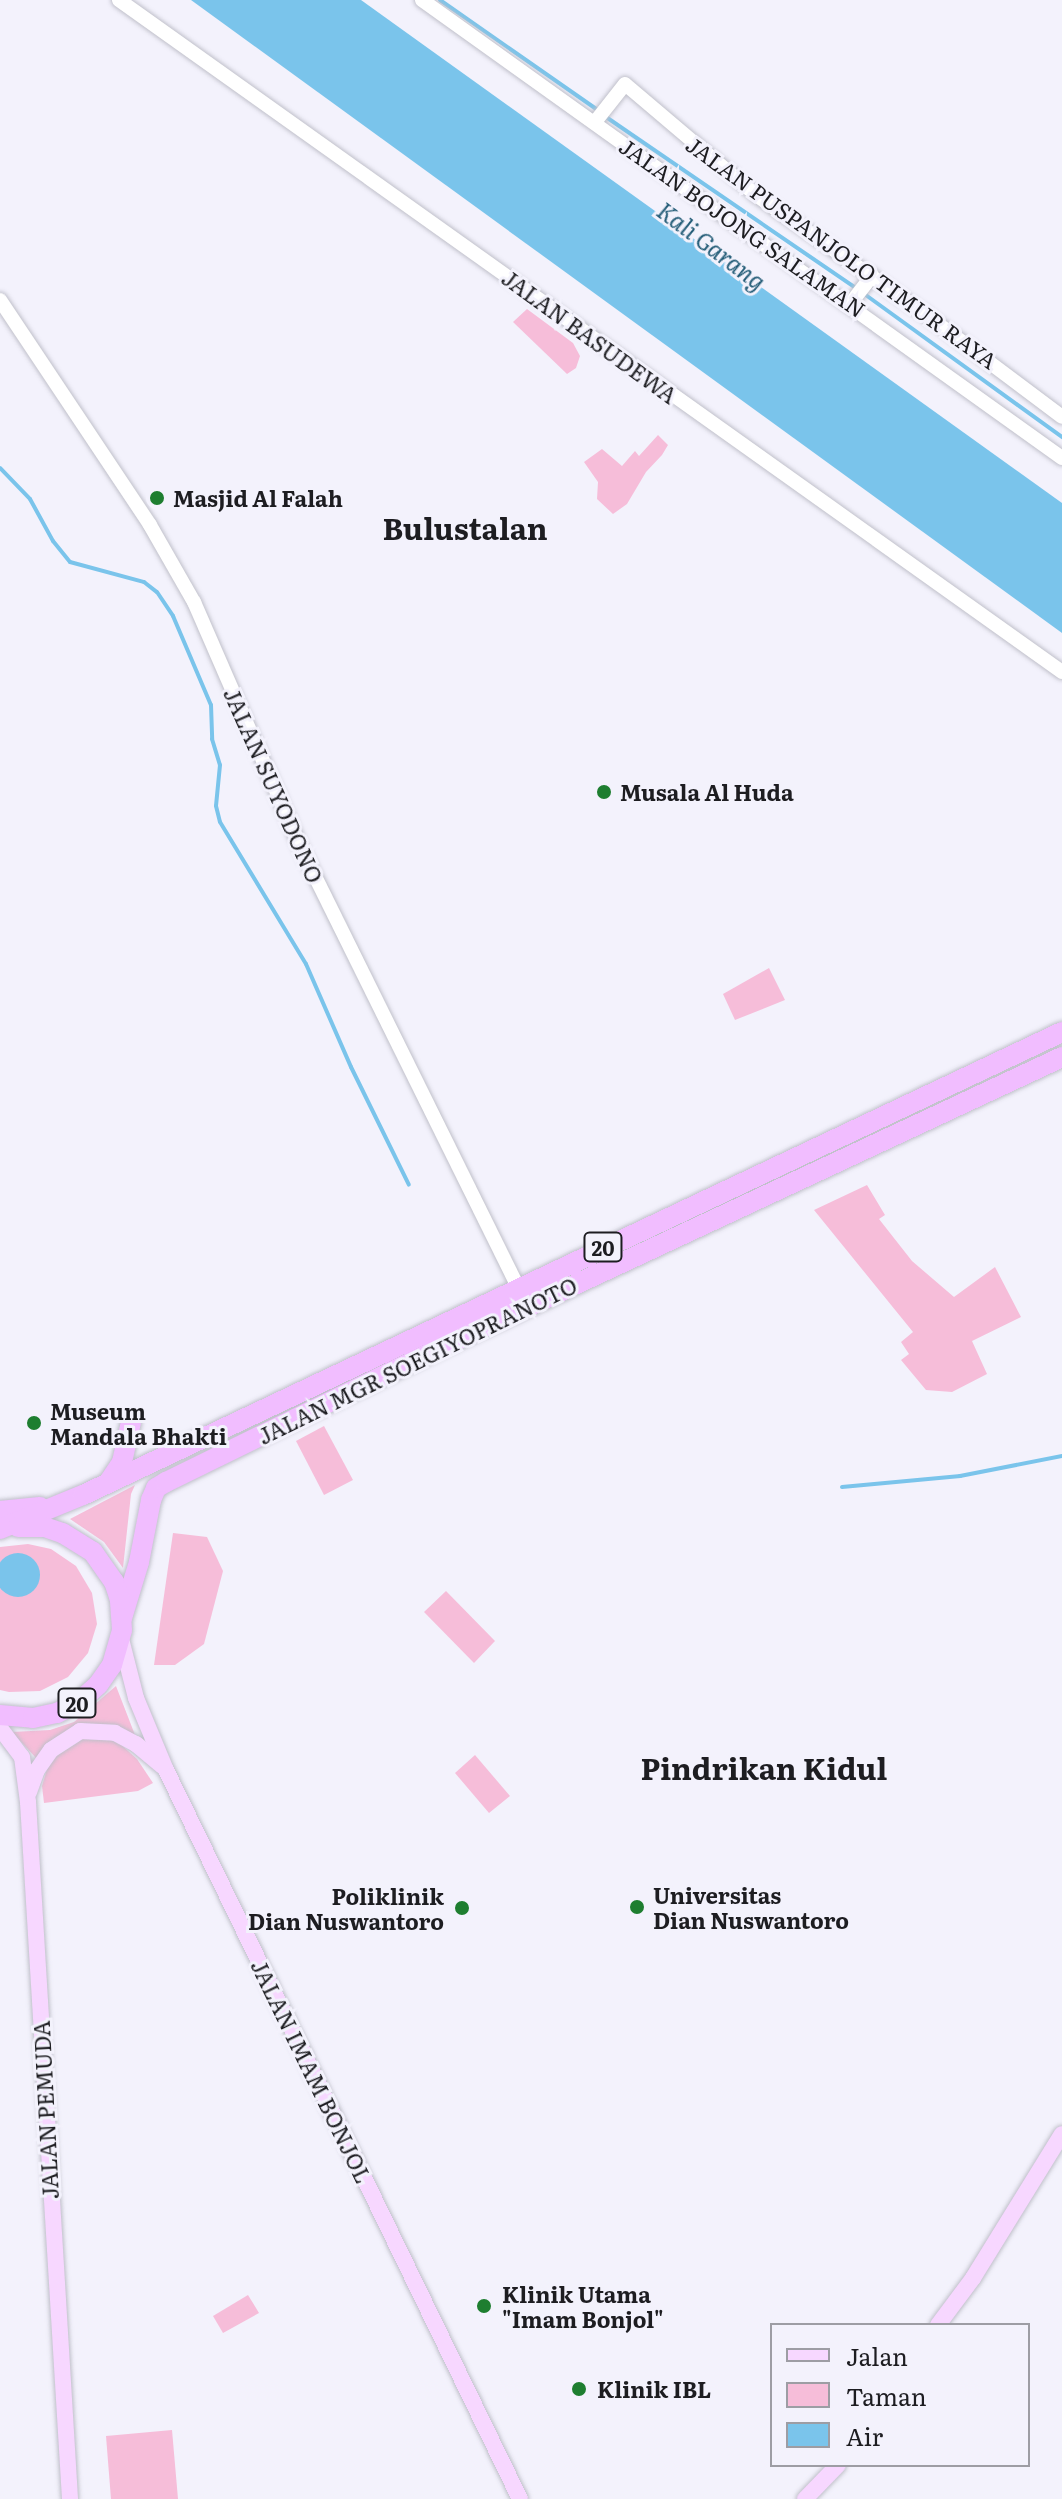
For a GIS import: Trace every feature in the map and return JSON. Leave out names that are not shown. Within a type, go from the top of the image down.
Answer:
[{"type":"highway","name":"JALAN MGR SOEGIYOPRANOTO","points":[[108,1483],[1062,1032]]},
{"type":"highway","name":"JALAN MGR SOEGIYOPRANOTO","points":[[121,1628],[156,1488],[472,1333],[1062,1057]]},
{"type":"highway","points":[[108,1483],[122,1462],[131,1422]]},
{"type":"highway","name":"20","points":[[2,1524],[108,1483]]},
{"type":"highway","name":"20","points":[[0,1715],[33,1718],[57,1713],[79,1702],[98,1685],[112,1665],[121,1628],[114,1582],[93,1552],[62,1533],[45,1527],[2,1524]]},
{"type":"main road","name":"JALAN IMAM BONJOL","points":[[121,1628],[136,1698],[166,1770],[520,2499]]},
{"type":"main road","name":"JALAN PEMUDA","points":[[0,1728],[22,1757],[28,1802],[70,2499]]},
{"type":"main road","points":[[28,1802],[33,1779],[44,1759],[59,1742],[80,1731],[115,1733],[136,1744],[166,1770]]},
{"type":"main road","points":[[939,2323],[973,2278],[1062,2134]]},
{"type":"main road","points":[[805,2499],[836,2467]]},
{"type":"street","name":"JALAN BASUDEWA","points":[[119,0],[1062,672]]},
{"type":"street","name":"JALAN BOJONG SALAMAN","points":[[422,0],[853,300],[1062,458]]},
{"type":"street","name":"JALAN PUSPANJOLO TIMUR RAYA","points":[[597,120],[622,87],[756,195],[1062,417]]},
{"type":"street","points":[[853,300],[870,279]]},
{"type":"street","name":"JALAN SUYODONO","points":[[0,300],[150,525],[194,602],[302,850],[518,1288]]},
{"type":"green space","points":[[527,309],[573,343],[580,356],[576,368],[567,374],[513,322]]},
{"type":"green space","points":[[658,435],[668,445],[646,472],[627,504],[613,514],[597,499],[598,482],[584,462],[602,449],[622,466],[635,451],[639,456]]},
{"type":"green space","points":[[769,968],[785,1000],[735,1020],[723,994]]},
{"type":"green space","points":[[867,1185],[885,1215],[879,1219],[912,1261],[954,1297],[995,1267],[1021,1317],[972,1341],[987,1374],[952,1392],[926,1390],[901,1360],[909,1354],[901,1342],[913,1332],[814,1210]]},
{"type":"green space","points":[[324,1426],[353,1480],[324,1495],[296,1441]]},
{"type":"green space","points":[[135,1485],[131,1494],[123,1568],[104,1542],[70,1519]]},
{"type":"green space","points":[[173,1533],[207,1537],[223,1571],[204,1644],[175,1665],[154,1665]]},
{"type":"green space","points":[[28,1544],[51,1549],[76,1566],[92,1593],[97,1624],[88,1653],[68,1677],[40,1691],[9,1692],[0,1690],[0,1547]]},
{"type":"green space","points":[[446,1591],[495,1641],[474,1663],[424,1612]]},
{"type":"green space","points":[[116,1686],[135,1735],[76,1726],[53,1739],[37,1759],[12,1732],[50,1730],[74,1722]]},
{"type":"green space","points":[[89,1735],[118,1742],[137,1759],[153,1783],[138,1791],[44,1803],[42,1786],[48,1766],[55,1757]]},
{"type":"green space","points":[[475,1755],[510,1796],[489,1813],[455,1773]]},
{"type":"green space","points":[[248,2295],[259,2313],[223,2333],[213,2316]]},
{"type":"green space","points":[[172,2430],[178,2499],[111,2499],[106,2436]]},
{"type":"water","points":[[191,0],[361,0],[1062,503],[1062,633]]},
{"type":"water","points":[[18,1553],[34,1559],[40,1575],[34,1591],[18,1597],[2,1591],[-1,1565],[2,1559]]},
{"type":"waterway","points":[[440,0],[599,111]]},
{"type":"waterway","points":[[606,117],[856,288]]},
{"type":"waterway","points":[[863,293],[1062,437]]},
{"type":"waterway","points":[[0,468],[30,499],[53,541],[70,562],[144,582],[157,592],[173,616],[211,705],[212,739],[220,765],[216,806],[220,822],[306,964],[351,1067],[409,1185]]},
{"type":"waterway","points":[[842,1487],[960,1476],[1062,1456]]},
{"type":"place","name":"Masjid Al Falah","points":[[157,498]]},
{"type":"place","name":"Musala Al Huda","points":[[604,792]]},
{"type":"place","name":"Museum Mandala Bhakti","points":[[34,1423]]},
{"type":"place","name":"Universitas Dian Nuswantoro","points":[[637,1907]]},
{"type":"place","name":"Poliklinik Dian Nuswantoro","points":[[462,1908]]},
{"type":"place","name":"Klinik Utama \"Imam Bonjol\"","points":[[484,2306]]},
{"type":"place","name":"Klinik IBL","points":[[579,2389]]},
{"type":"district","name":"Bulustalan","points":[[465,527]]},
{"type":"district","name":"Pindrikan Kidul","points":[[764,1767]]},
{"type":"water label","name":"Kali Garang","points":[[712,245]]}]
